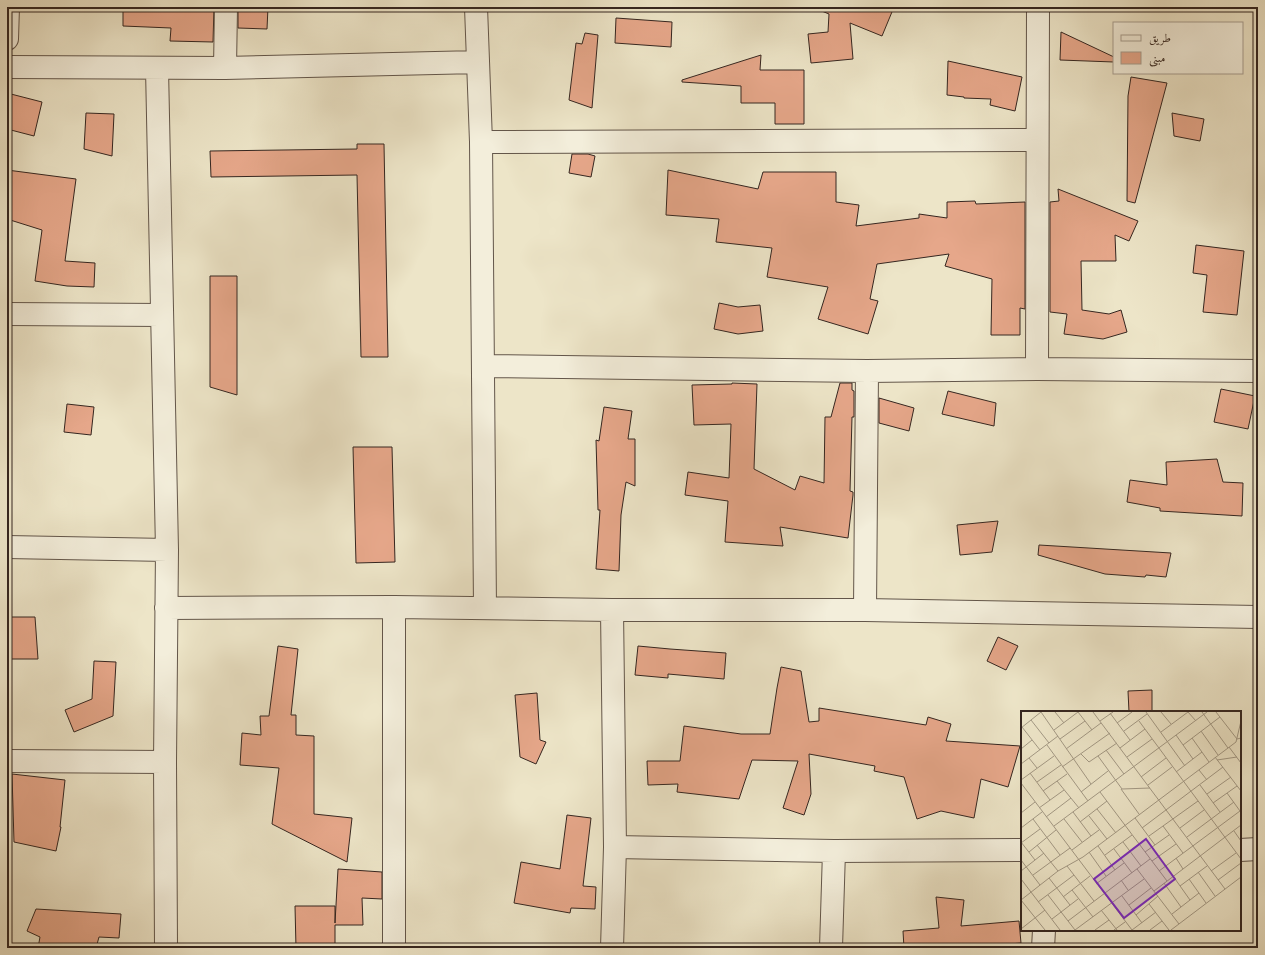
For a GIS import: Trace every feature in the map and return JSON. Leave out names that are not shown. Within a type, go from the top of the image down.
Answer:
[{"type":"street","points":[[7,38],[8,7]]},
{"type":"street","points":[[225,68],[226,7]]},
{"type":"street","points":[[476,7],[481,142],[485,608]]},
{"type":"street","points":[[1037,369],[1038,7]]},
{"type":"street","points":[[7,67],[225,68],[478,62]]},
{"type":"street","points":[[157,68],[167,550],[165,762],[166,948]]},
{"type":"street","points":[[481,142],[1037,140]]},
{"type":"street","points":[[7,314],[162,315]]},
{"type":"street","points":[[483,366],[867,371],[1037,369],[1258,371]]},
{"type":"street","points":[[865,610],[867,371]]},
{"type":"street","points":[[7,547],[167,550]]},
{"type":"street","points":[[166,608],[394,607],[612,610],[865,610],[1258,617]]},
{"type":"street","points":[[394,607],[394,948]]},
{"type":"street","points":[[612,610],[615,847],[612,948]]},
{"type":"street","points":[[7,761],[165,762]]},
{"type":"street","points":[[615,847],[834,851],[1021,850]]},
{"type":"street","points":[[1241,850],[1258,850]]},
{"type":"street","points":[[831,948],[834,851]]},
{"type":"street","points":[[1043,948],[1044,931]]},
{"type":"building","points":[[123,7],[214,7],[213,42],[170,41],[171,28],[123,26]]},
{"type":"building","points":[[238,7],[268,7],[267,29],[238,28]]},
{"type":"building","points":[[812,7],[894,7],[882,36],[850,23],[853,59],[811,63],[808,34],[828,32],[829,14]]},
{"type":"building","points":[[616,18],[672,22],[671,47],[615,43]]},
{"type":"building","points":[[1061,32],[1113,57],[1113,62],[1060,60]]},
{"type":"building","points":[[585,33],[598,35],[592,108],[569,100],[576,43],[582,44]]},
{"type":"building","points":[[761,55],[760,70],[804,70],[804,124],[775,124],[775,103],[741,103],[741,86],[682,82],[682,80]]},
{"type":"building","points":[[948,61],[1022,77],[1015,111],[990,105],[991,99],[964,98],[947,95]]},
{"type":"building","points":[[1131,77],[1167,83],[1135,203],[1127,201],[1128,96]]},
{"type":"building","points":[[7,93],[42,102],[34,136],[7,129]]},
{"type":"building","points":[[86,113],[114,114],[112,156],[84,149]]},
{"type":"building","points":[[1172,113],[1204,119],[1200,141],[1174,136]]},
{"type":"building","points":[[357,144],[384,144],[388,357],[361,357],[357,175],[211,177],[210,151],[357,149]]},
{"type":"building","points":[[572,154],[588,154],[595,156],[591,177],[569,173]]},
{"type":"building","points":[[7,170],[76,179],[65,261],[95,263],[94,287],[67,286],[35,281],[42,230],[7,219]]},
{"type":"building","points":[[668,170],[758,189],[763,172],[836,172],[836,202],[859,205],[856,226],[919,218],[919,214],[947,218],[947,202],[975,201],[976,204],[1025,202],[1025,309],[1020,308],[1020,335],[991,335],[992,279],[945,266],[949,254],[877,264],[870,299],[878,301],[868,334],[818,319],[828,287],[767,277],[772,248],[716,242],[719,219],[666,215]]},
{"type":"building","points":[[1058,189],[1138,221],[1129,241],[1115,235],[1116,261],[1081,261],[1082,310],[1109,314],[1121,310],[1127,332],[1103,339],[1064,334],[1067,314],[1050,312],[1050,202],[1059,201]]},
{"type":"building","points":[[1196,245],[1244,251],[1237,315],[1203,312],[1207,275],[1193,273]]},
{"type":"building","points":[[210,276],[237,276],[237,395],[210,387]]},
{"type":"building","points":[[719,303],[738,307],[760,305],[763,331],[738,334],[714,329]]},
{"type":"building","points":[[732,383],[757,384],[754,469],[795,490],[800,476],[824,483],[825,417],[831,417],[840,383],[852,383],[852,390],[854,391],[854,417],[852,417],[850,491],[853,492],[853,495],[848,538],[780,527],[783,546],[725,542],[728,501],[685,495],[688,472],[729,478],[731,424],[694,425],[692,385]]},
{"type":"building","points":[[1221,389],[1255,396],[1248,429],[1214,422]]},
{"type":"building","points":[[948,391],[996,403],[994,426],[942,414]]},
{"type":"building","points":[[879,398],[914,408],[909,431],[879,423]]},
{"type":"building","points":[[67,404],[94,407],[91,435],[64,432]]},
{"type":"building","points":[[604,407],[632,411],[628,439],[635,439],[635,486],[626,482],[621,515],[619,571],[596,569],[600,510],[598,510],[596,440],[599,441]]},
{"type":"building","points":[[353,447],[392,447],[395,562],[356,563]]},
{"type":"building","points":[[1217,459],[1223,482],[1243,483],[1242,516],[1160,511],[1160,508],[1127,502],[1130,480],[1167,485],[1166,462]]},
{"type":"building","points":[[998,521],[992,552],[960,555],[957,525]]},
{"type":"building","points":[[1039,545],[1171,553],[1166,577],[1146,575],[1145,577],[1105,574],[1038,555]]},
{"type":"building","points":[[7,617],[35,617],[38,659],[7,659]]},
{"type":"building","points":[[998,637],[1018,646],[1006,670],[987,661]]},
{"type":"building","points":[[278,646],[298,649],[291,715],[296,715],[296,735],[314,736],[314,814],[352,818],[347,862],[272,824],[279,768],[240,765],[242,733],[261,735],[260,716],[269,716]]},
{"type":"building","points":[[638,646],[726,653],[724,679],[668,674],[668,678],[635,675]]},
{"type":"building","points":[[94,661],[116,662],[113,716],[74,732],[65,710],[92,699]]},
{"type":"building","points":[[781,667],[801,671],[809,722],[819,721],[819,708],[926,725],[928,717],[951,724],[946,741],[1020,746],[1008,787],[981,779],[974,818],[941,811],[917,819],[904,777],[874,771],[875,766],[809,754],[811,794],[804,815],[783,808],[798,761],[752,760],[739,799],[677,792],[678,784],[648,785],[647,761],[680,761],[684,726],[741,734],[770,734]]},
{"type":"building","points":[[1152,690],[1152,711],[1129,711],[1128,691]]},
{"type":"building","points":[[537,693],[540,740],[546,742],[536,764],[520,757],[515,695]]},
{"type":"building","points":[[12,774],[65,780],[61,827],[56,851],[14,842]]},
{"type":"building","points":[[567,815],[591,818],[583,886],[596,887],[595,909],[571,908],[570,913],[514,903],[521,862],[560,869]]},
{"type":"building","points":[[338,869],[382,872],[382,899],[362,898],[363,925],[335,925],[335,948],[296,948],[295,906],[335,906],[335,923]]},
{"type":"building","points":[[936,897],[964,900],[961,926],[1019,921],[1021,943],[998,945],[998,948],[904,948],[903,931],[939,928]]},
{"type":"building","points":[[36,909],[121,914],[119,938],[99,937],[96,948],[38,948],[40,937],[27,931]]}]
